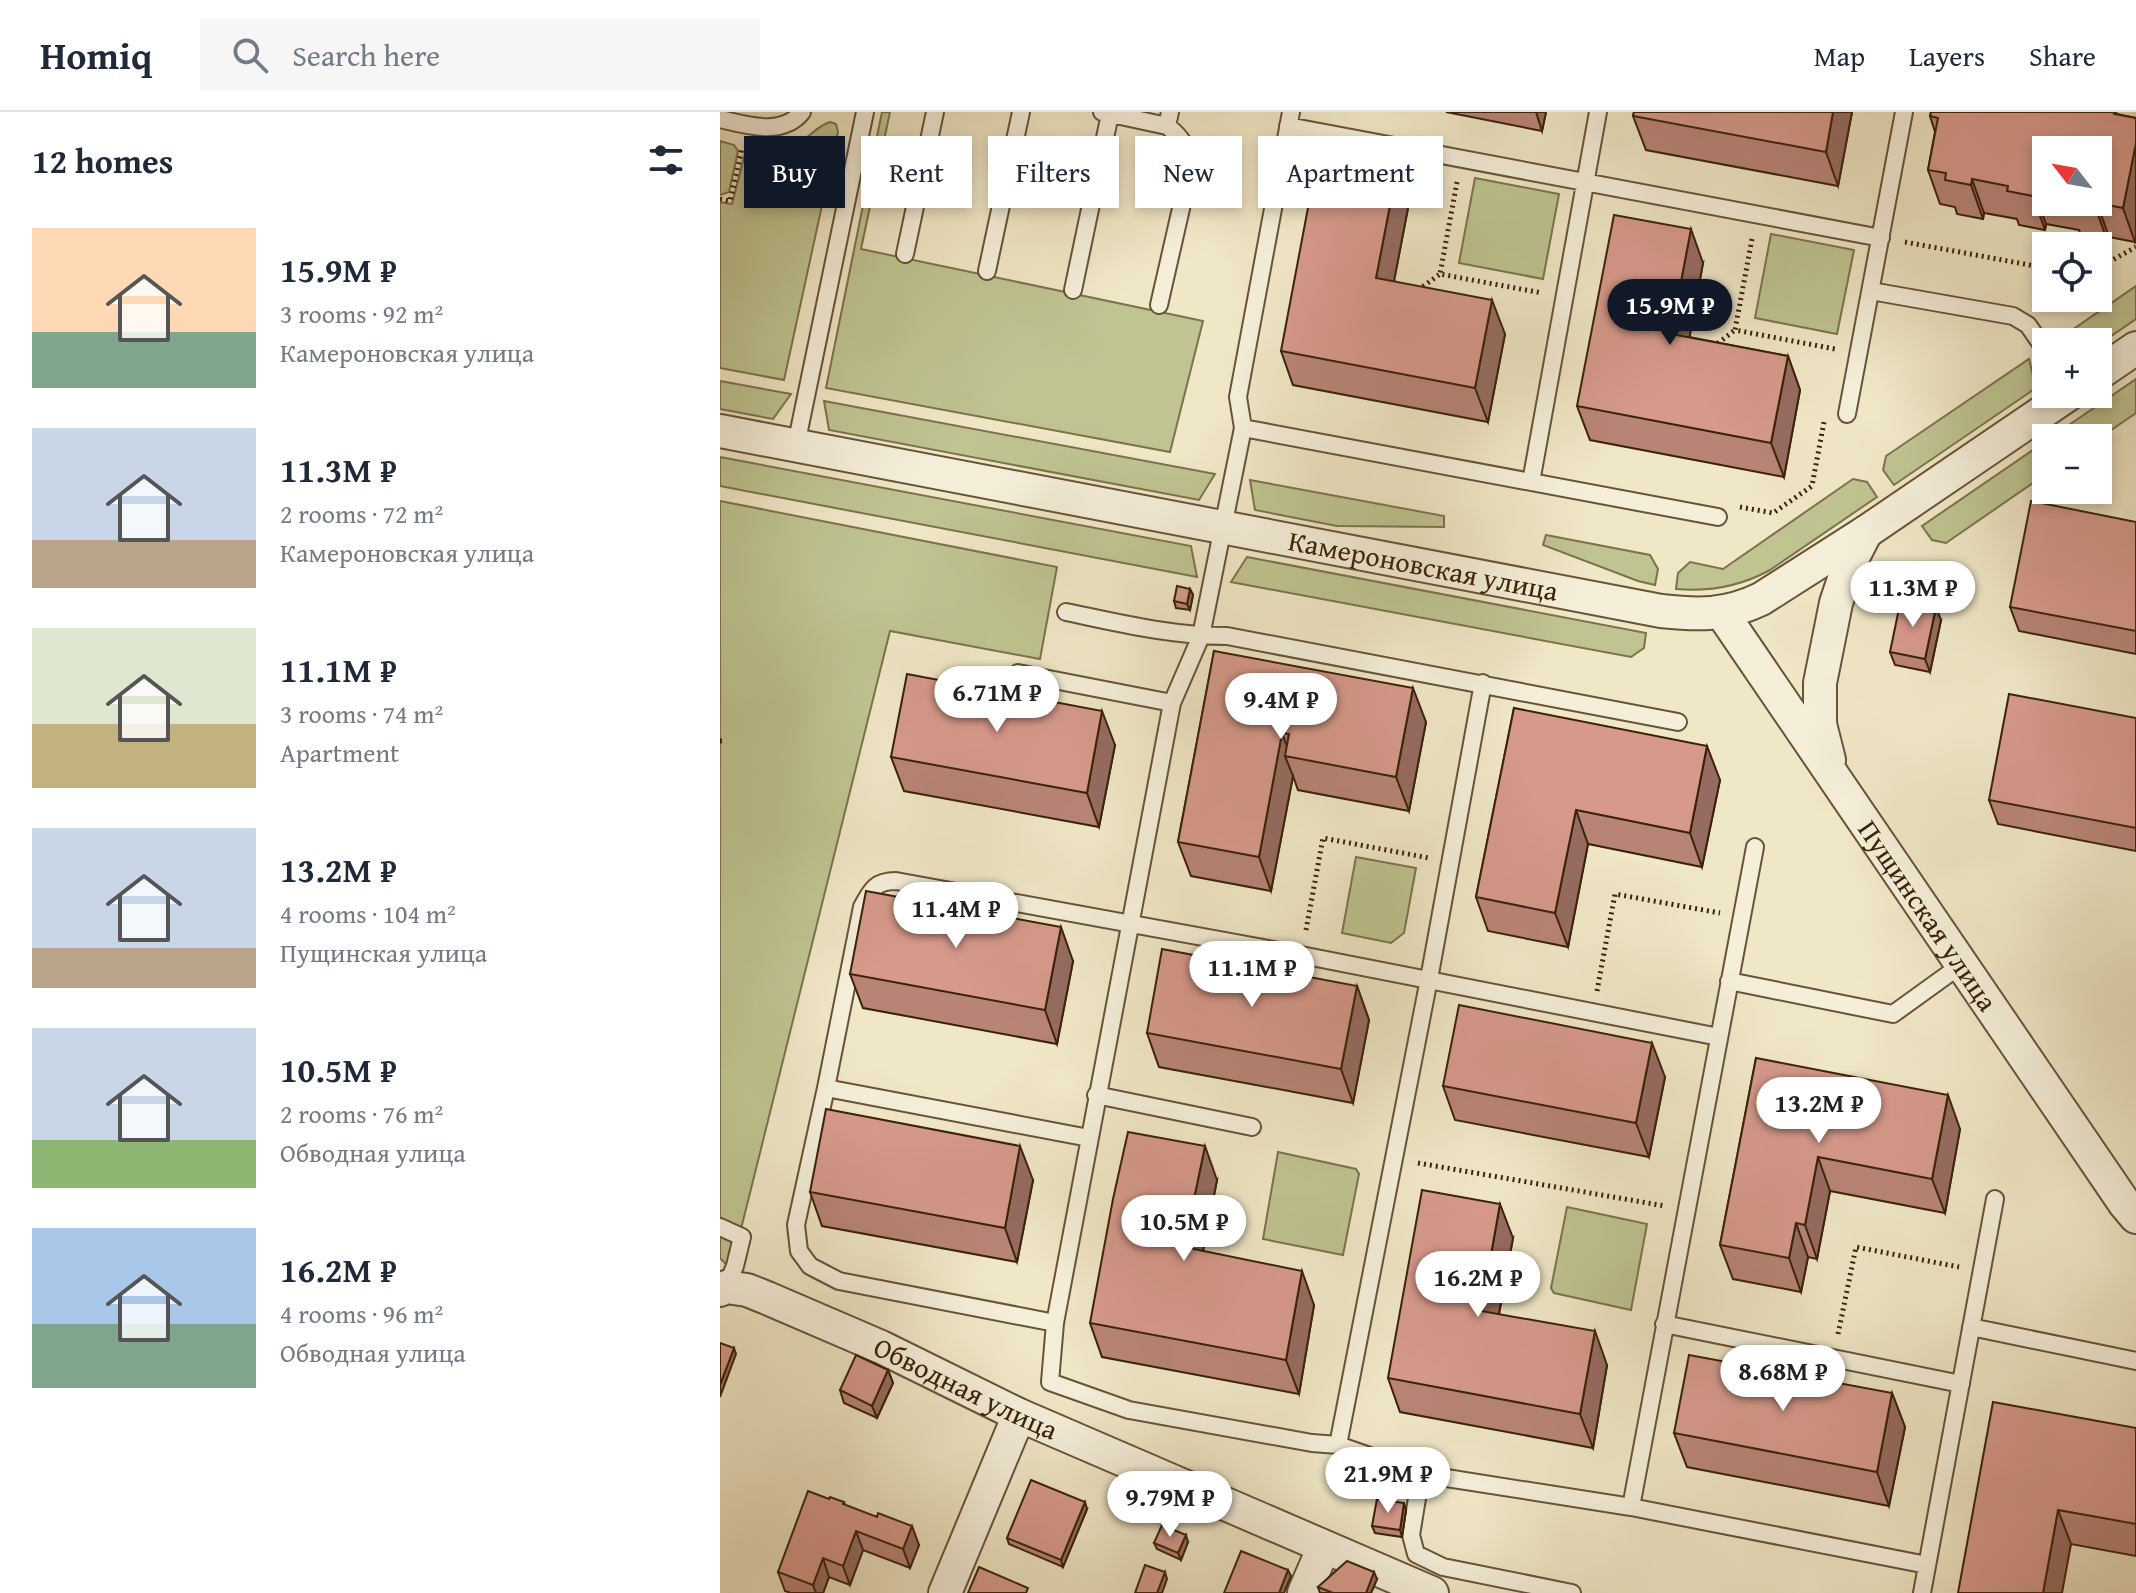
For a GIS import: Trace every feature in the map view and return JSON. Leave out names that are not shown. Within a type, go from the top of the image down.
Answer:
[{"type":"street","points":[[2112,364],[2136,348]]},
{"type":"street","name":"Камероновская улица","points":[[720,431],[1661,611],[1692,614],[1722,613],[1761,599],[2048,408]]},
{"type":"street","points":[[1834,778],[1820,724],[1820,683],[1836,603],[1848,567],[1866,532]]},
{"type":"street","name":"Пущинская улица","points":[[1722,613],[2136,1217]]},
{"type":"street","name":"Обводная улица","points":[[723,1288],[747,1290],[867,1341],[1019,1415],[1432,1593]]},
{"type":"street","points":[[945,1593],[1019,1415]]},
{"type":"street","points":[[1304,1593],[1324,1547]]},
{"type":"lane","points":[[720,119],[766,128],[782,125],[802,112]]},
{"type":"lane","points":[[796,445],[865,112]]},
{"type":"lane","points":[[905,254],[935,112]]},
{"type":"lane","points":[[987,271],[1021,112]]},
{"type":"lane","points":[[1531,482],[1598,112]]},
{"type":"lane","points":[[1847,414],[1904,112]]},
{"type":"lane","points":[[1073,290],[1106,113],[1169,119],[1189,153],[1190,169],[1159,305]]},
{"type":"lane","points":[[1881,238],[1461,159],[1290,119],[1238,397],[1243,428],[1201,636],[1172,703],[1055,1323],[1050,1382],[1129,1410],[1338,1445],[1421,1474],[1631,1507],[1927,1565]]},
{"type":"lane","points":[[1871,291],[2013,316],[2032,331]]},
{"type":"lane","points":[[1243,428],[1718,517]]},
{"type":"lane","points":[[1066,612],[1167,632],[1227,636],[1678,722]]},
{"type":"lane","points":[[1018,673],[1172,703]]},
{"type":"lane","points":[[1338,1445],[1483,683]]},
{"type":"lane","points":[[1631,1507],[1755,847]]},
{"type":"lane","points":[[1055,1323],[839,1281],[810,1266],[799,1251],[796,1225],[862,907],[869,893],[884,881],[1130,923],[1719,1037]]},
{"type":"lane","points":[[1729,981],[1893,1014],[1961,965]]},
{"type":"lane","points":[[826,1088],[1089,1138]]},
{"type":"lane","points":[[1096,1095],[1252,1127]]},
{"type":"lane","points":[[1922,1593],[1995,1199]]},
{"type":"lane","points":[[720,1227],[742,1237],[735,1266],[723,1288]]},
{"type":"lane","points":[[1664,1324],[1961,1384]]},
{"type":"lane","points":[[1971,1327],[2136,1361]]},
{"type":"lane","points":[[1421,1474],[1411,1535],[1416,1554],[1443,1567],[1572,1593]]},
{"type":"path","points":[[720,199],[730,201],[740,158]]},
{"type":"path","points":[[1418,291],[1440,274],[1461,159]]},
{"type":"path","points":[[1704,354],[1735,330],[1757,215]]},
{"type":"path","points":[[1881,238],[2032,265]]},
{"type":"path","points":[[2112,260],[2136,247]]},
{"type":"path","points":[[1440,274],[1564,298]]},
{"type":"path","points":[[1735,330],[1859,354]]},
{"type":"path","points":[[1301,955],[1323,838],[1451,862]]},
{"type":"path","points":[[1593,1012],[1615,894],[1742,917]]},
{"type":"path","points":[[1394,1159],[1686,1210]]},
{"type":"path","points":[[1833,1358],[1856,1247],[1982,1271]]},
{"type":"green space","points":[[882,112],[890,112],[885,136],[877,136]]},
{"type":"green space","points":[[830,122],[836,124],[837,136],[808,136]]},
{"type":"green space","points":[[720,141],[734,145],[738,151],[729,192],[720,195]]},
{"type":"green space","points":[[744,157],[744,208],[821,208],[784,380],[720,368],[720,202],[732,204]]},
{"type":"green space","points":[[1475,178],[1559,194],[1543,279],[1459,263]]},
{"type":"green space","points":[[863,208],[870,208],[861,249],[1203,321],[1170,452],[826,388]]},
{"type":"green space","points":[[1771,234],[1854,250],[1837,334],[1755,318]]},
{"type":"green space","points":[[2136,286],[2136,319],[2112,335],[2112,328],[2075,328],[2098,312],[2112,312],[2112,303]]},
{"type":"green space","points":[[2029,359],[2032,391],[1894,485],[1883,470],[1886,456]]},
{"type":"green space","points":[[2136,379],[2136,413],[2112,429],[2112,424],[2070,424],[2094,408],[2112,408],[2112,395]]},
{"type":"green space","points":[[720,381],[791,394],[773,419],[720,409]]},
{"type":"green space","points":[[824,401],[1215,474],[1199,500],[829,430]]},
{"type":"green space","points":[[2032,451],[2032,484],[1946,543],[1932,540],[1922,526]]},
{"type":"green space","points":[[720,457],[1191,546],[1197,577],[720,486]]},
{"type":"green space","points":[[1853,479],[1867,482],[1877,497],[1770,570],[1724,587],[1676,589],[1678,573],[1690,562],[1723,569]]},
{"type":"green space","points":[[1250,480],[1444,516],[1444,527],[1337,526],[1255,510]]},
{"type":"green space","points":[[720,501],[1057,567],[1040,659],[890,631],[731,1269],[720,1258]]},
{"type":"green space","points":[[1546,535],[1650,555],[1658,569],[1655,585],[1543,545]]},
{"type":"green space","points":[[1247,557],[1646,633],[1644,648],[1631,657],[1231,582]]},
{"type":"green space","points":[[1356,857],[1416,868],[1404,933],[1391,943],[1342,933]]},
{"type":"green space","points":[[1278,1152],[1356,1169],[1359,1174],[1343,1255],[1263,1239]]},
{"type":"green space","points":[[1567,1207],[1647,1224],[1631,1310],[1554,1293],[1551,1288]]},
{"type":"building","points":[[1634,112],[1833,112],[1826,152],[1633,116]]},
{"type":"building","points":[[1931,112],[2114,112],[2136,118],[2136,143],[2123,208],[2112,206],[2112,136],[2032,136],[2032,196],[2007,191],[2008,186],[1972,179],[1971,185],[1945,180],[1946,173],[1928,170],[1938,118],[1930,116]]},
{"type":"building","points":[[1308,208],[1389,208],[1376,278],[1492,300],[1475,388],[1281,351]]},
{"type":"building","points":[[1614,215],[1691,229],[1671,334],[1788,356],[1771,443],[1577,406]]},
{"type":"building","points":[[2031,501],[2032,504],[2136,522],[2136,631],[2010,607]]},
{"type":"building","points":[[1177,586],[1190,589],[1187,604],[1174,601]]},
{"type":"building","points":[[1901,599],[1936,607],[1925,659],[1890,652]]},
{"type":"building","points":[[1214,651],[1413,688],[1396,777],[1285,756],[1289,734],[1282,733],[1259,857],[1178,842]]},
{"type":"building","points":[[907,674],[1102,711],[1087,793],[891,757]]},
{"type":"building","points":[[2009,694],[2136,718],[2136,828],[1989,800]]},
{"type":"building","points":[[1514,708],[1707,746],[1690,833],[1576,810],[1555,913],[1476,897]]},
{"type":"building","points":[[866,891],[1061,927],[1045,1010],[850,974]]},
{"type":"building","points":[[1162,949],[1357,986],[1341,1069],[1147,1033]]},
{"type":"building","points":[[1459,1005],[1652,1043],[1636,1123],[1443,1086]]},
{"type":"building","points":[[1756,1058],[1948,1095],[1932,1179],[1818,1157],[1805,1225],[1796,1223],[1789,1258],[1720,1245]]},
{"type":"building","points":[[826,1109],[1020,1146],[1005,1228],[810,1192]]},
{"type":"building","points":[[1128,1132],[1205,1146],[1184,1247],[1302,1271],[1286,1360],[1090,1323]]},
{"type":"building","points":[[1422,1190],[1500,1204],[1481,1311],[1595,1331],[1580,1414],[1388,1378]]},
{"type":"building","points":[[720,1343],[734,1348],[720,1385]]},
{"type":"building","points":[[856,1355],[888,1370],[872,1406],[840,1390]]},
{"type":"building","points":[[1689,1355],[1892,1393],[1877,1472],[1674,1433]]},
{"type":"building","points":[[1993,1402],[2136,1428],[2136,1524],[2058,1510],[2043,1593],[1958,1593]]},
{"type":"building","points":[[1031,1480],[1085,1502],[1061,1560],[1007,1538]]},
{"type":"building","points":[[808,1491],[844,1502],[877,1517],[878,1513],[912,1526],[903,1549],[856,1531],[843,1566],[823,1558],[813,1585],[778,1572]]},
{"type":"building","points":[[1377,1499],[1404,1503],[1400,1530],[1372,1526]]},
{"type":"building","points":[[1162,1525],[1186,1535],[1178,1553],[1154,1543]]},
{"type":"building","points":[[1241,1551],[1288,1570],[1279,1593],[1224,1593]]},
{"type":"building","points":[[1347,1561],[1374,1572],[1366,1593],[1333,1593],[1318,1587]]},
{"type":"building","points":[[1145,1565],[1165,1572],[1157,1593],[1135,1593]]},
{"type":"building","points":[[979,1567],[1028,1588],[1026,1593],[968,1593]]}]
